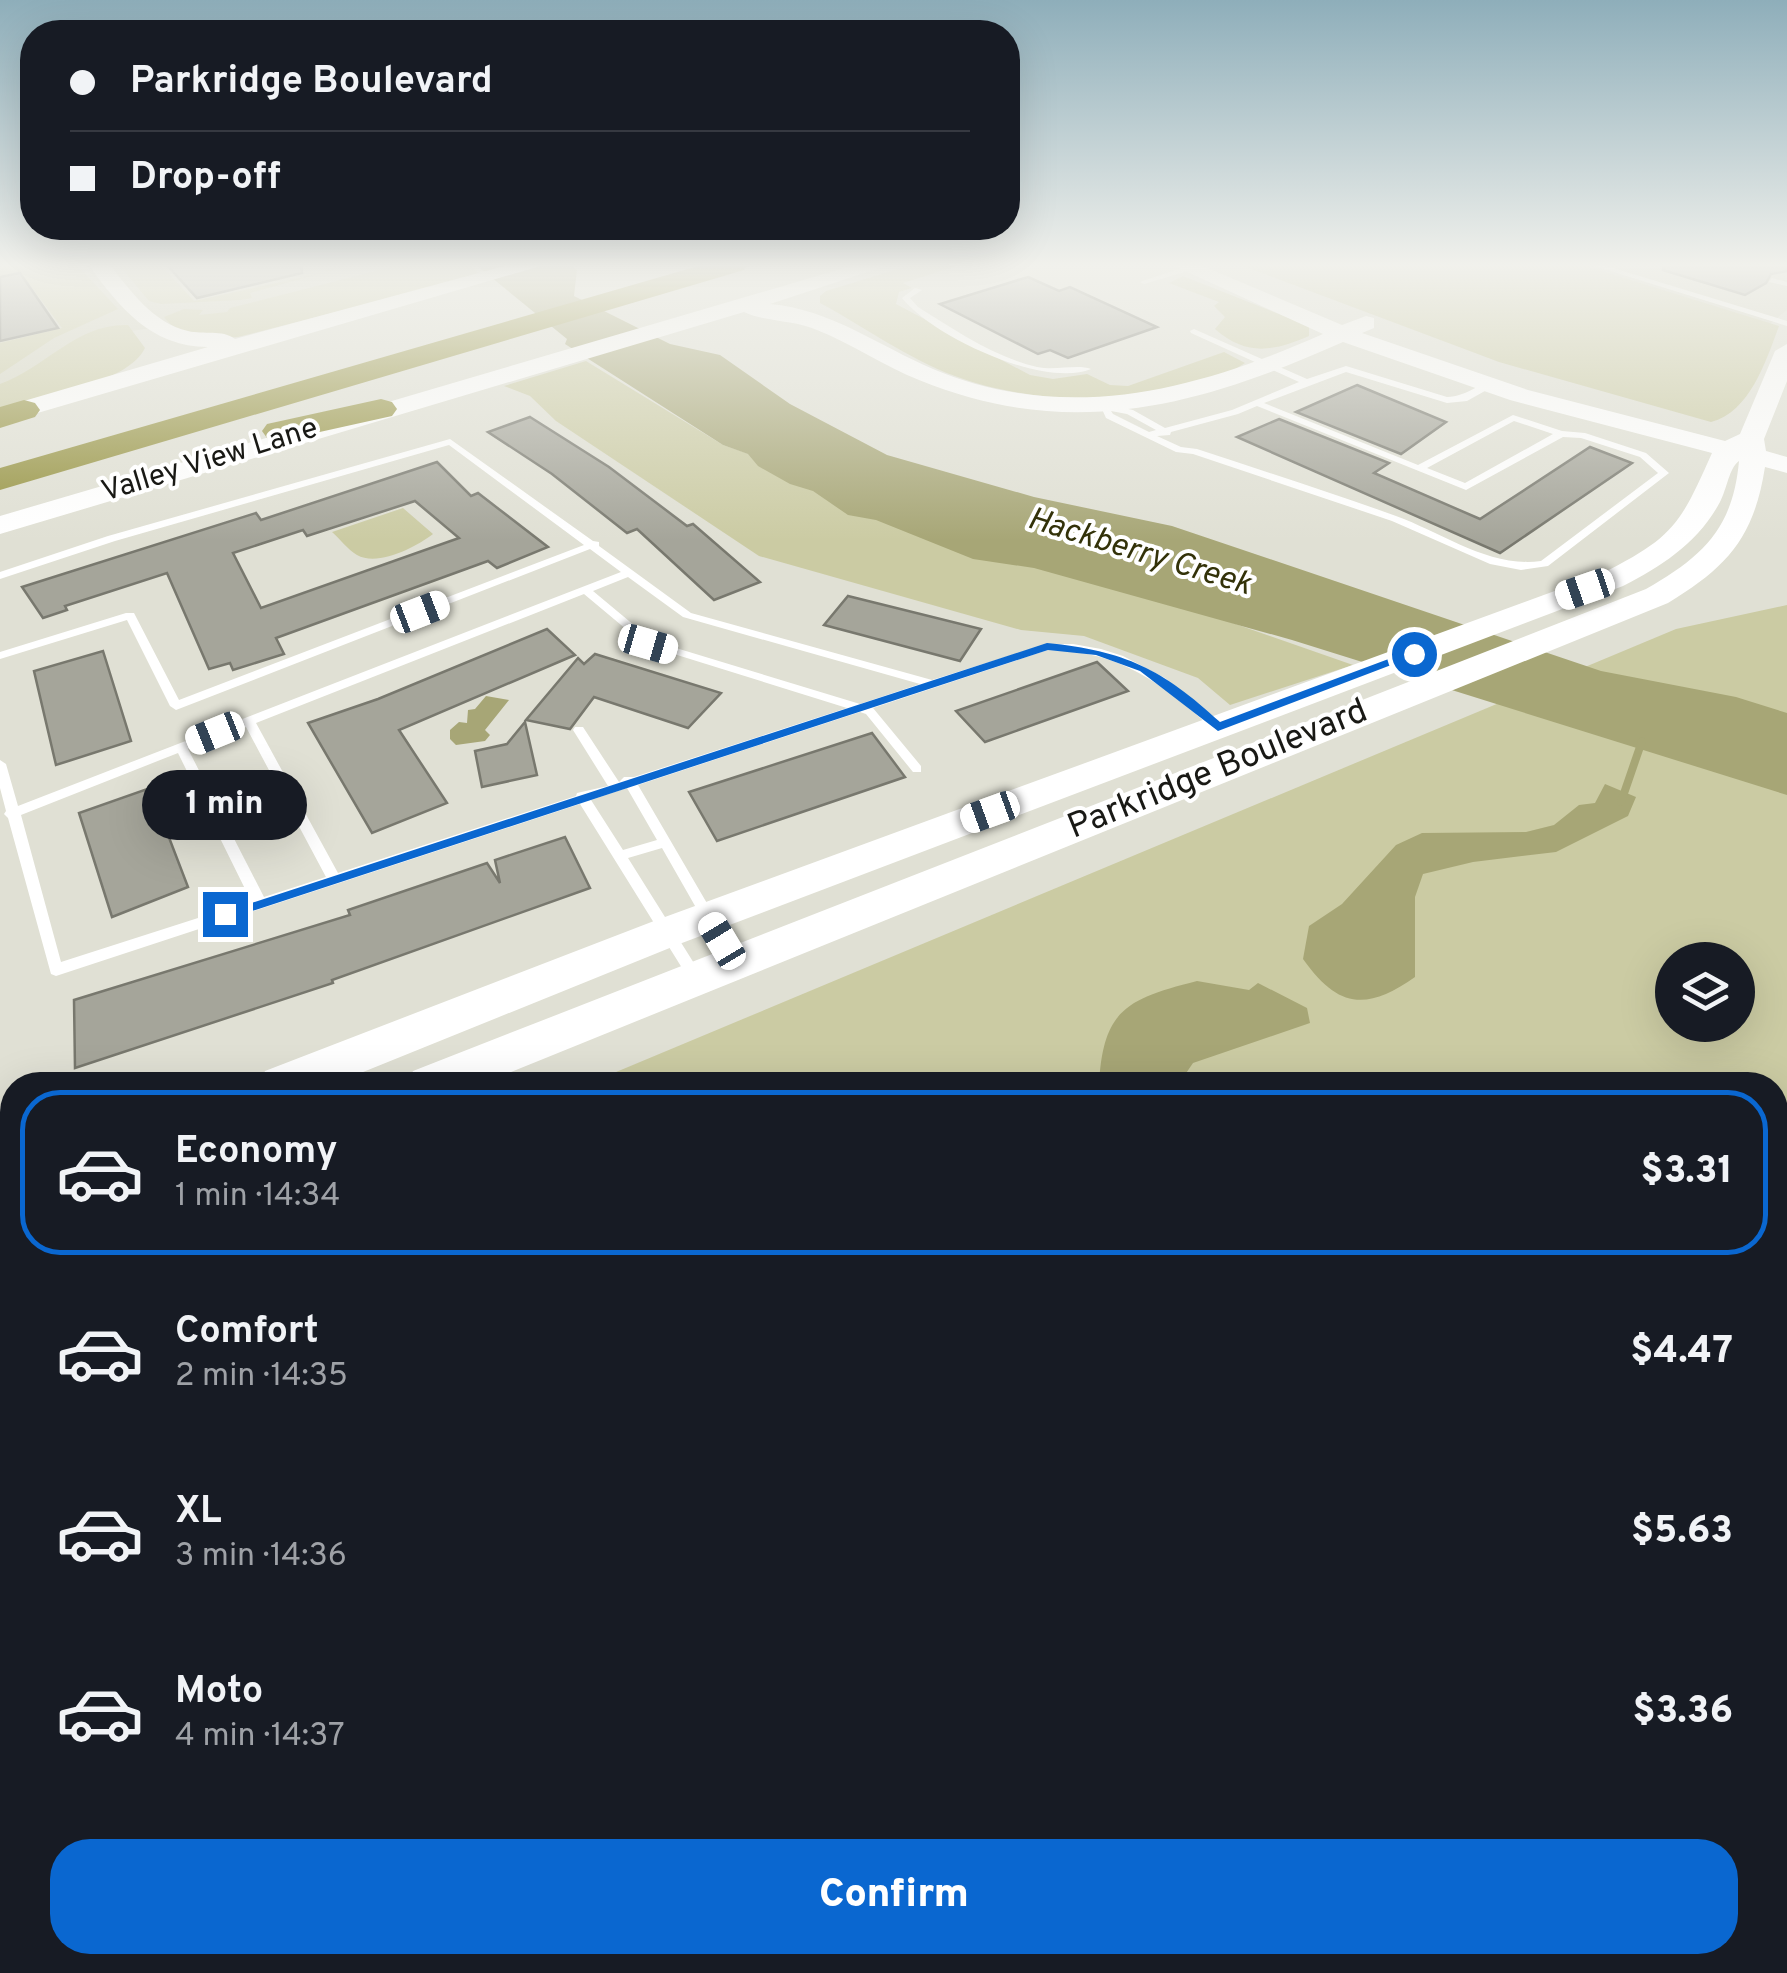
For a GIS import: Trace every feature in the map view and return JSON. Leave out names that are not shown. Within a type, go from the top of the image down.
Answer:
[{"type":"highway","points":[[0,449],[360,356]]},
{"type":"highway","points":[[0,480],[385,356]]},
{"type":"highway","points":[[0,503],[242,439],[381,409]]},
{"type":"main road","points":[[72,396],[135,366],[143,356]]},
{"type":"main road","points":[[8,414],[204,356]]},
{"type":"main road","name":"Valley View Lane","points":[[0,526],[381,409],[574,356]]},
{"type":"main road","points":[[892,356],[926,374],[1010,400],[1105,407],[1163,401],[1205,391],[1291,356]]},
{"type":"main road","points":[[1407,356],[1668,440],[1787,466]]},
{"type":"main road","points":[[1463,356],[1737,455],[1787,447]]},
{"type":"main road","name":"Parkridge Boulevard","points":[[314,1072],[668,932],[1612,580],[1654,558],[1684,532],[1737,455],[1785,356]]},
{"type":"main road","name":"Parkridge Boulevard","points":[[462,1072],[1657,596],[1718,554],[1742,498],[1737,455]]},
{"type":"main road","points":[[1742,498],[1787,482]]},
{"type":"lane","points":[[1007,356],[1034,370],[1059,375],[1087,369]]},
{"type":"lane","points":[[1246,356],[1306,382]]},
{"type":"lane","points":[[1149,436],[1257,403],[1346,369],[1447,400],[1464,399],[1489,384]]},
{"type":"lane","points":[[1257,403],[1466,488],[1560,434]]},
{"type":"lane","points":[[1105,407],[1130,412],[1191,444],[1194,451]]},
{"type":"lane","points":[[1105,407],[1109,416],[1179,450],[1194,451],[1396,520],[1494,562],[1533,567],[1610,516],[1664,473],[1644,455],[1582,434],[1560,434],[1513,418],[1419,468]]},
{"type":"lane","points":[[0,576],[220,506],[324,482],[450,442],[687,615],[932,684]]},
{"type":"lane","points":[[0,656],[130,614],[176,706],[594,544]]},
{"type":"lane","points":[[11,814],[631,572]]},
{"type":"lane","points":[[586,590],[648,644],[870,711],[916,769]]},
{"type":"lane","points":[[0,764],[56,970],[333,876],[1047,646],[1114,656],[1155,674],[1218,727]]},
{"type":"lane","points":[[248,720],[333,876]]},
{"type":"lane","points":[[579,730],[614,785]]},
{"type":"lane","points":[[181,746],[259,902]]},
{"type":"lane","points":[[630,780],[707,918],[716,972]]},
{"type":"lane","points":[[582,796],[668,932],[716,972]]},
{"type":"lane","points":[[618,856],[667,842]]},
{"type":"shaded area","points":[[0,356],[60,356],[0,389]]},
{"type":"green space","points":[[0,356],[27,356],[0,374]]},
{"type":"green space","points":[[50,356],[139,356],[120,371],[80,388],[0,408],[0,384]]},
{"type":"green space","points":[[911,356],[994,356],[1030,375],[1053,379],[1087,374],[1110,385],[1128,386],[1212,356],[1232,356],[1245,363],[1215,379],[1181,390],[1103,399],[1023,394],[938,369]]},
{"type":"green space","points":[[1483,356],[1767,356],[1755,383],[1736,408],[1711,422]]},
{"type":"green space","points":[[586,361],[723,445],[1353,665],[1230,705],[1198,678],[1084,636],[1021,630],[759,556],[556,421],[530,396],[504,386]]},
{"type":"green space","points":[[403,508],[433,534],[396,554],[366,558],[354,553],[332,532]]},
{"type":"green space","points":[[1787,605],[1787,1072],[616,1072],[1676,629]]},
{"type":"water","name":"Hackberry Creek","points":[[584,356],[722,356],[790,404],[887,455],[1034,497],[1172,526],[1601,671],[1736,697],[1787,713],[1787,795],[1292,640],[1034,568],[973,559],[876,520],[848,515],[813,491],[790,484],[758,466],[748,454],[723,445]]},
{"type":"water","points":[[486,696],[509,700],[485,730],[490,735],[485,741],[456,745],[450,739],[450,730],[459,722],[467,723],[468,710],[475,709]]},
{"type":"water","points":[[1605,784],[1636,797],[1628,816],[1556,852],[1473,862],[1423,874],[1415,897],[1415,977],[1398,988],[1355,1000],[1329,988],[1303,959],[1309,926],[1342,904],[1396,845],[1422,833],[1526,832],[1554,825],[1579,805],[1595,803]]},
{"type":"water","points":[[1197,981],[1249,990],[1258,983],[1307,1008],[1310,1023],[1193,1063],[1187,1072],[1100,1072],[1113,1023],[1123,1011],[1153,994]]},
{"type":"building","points":[[1357,385],[1446,422],[1401,454],[1296,412]]},
{"type":"building","points":[[530,417],[609,467],[687,526],[693,524],[760,582],[714,600],[637,529],[627,533],[552,474],[488,432]]},
{"type":"building","points":[[1279,419],[1389,463],[1374,473],[1480,519],[1590,447],[1632,463],[1500,553],[1237,437]]},
{"type":"building","points":[[437,462],[471,496],[478,493],[548,547],[497,568],[488,561],[276,638],[284,654],[233,670],[230,663],[209,669],[167,573],[65,606],[67,610],[43,618],[22,587],[256,513],[261,520]],"holes":[[[415,501],[459,538],[261,608],[233,553],[303,530],[307,536]]]},
{"type":"building","points":[[848,596],[981,629],[960,661],[824,625]]},
{"type":"building","points":[[547,629],[575,655],[399,730],[447,803],[372,833],[308,723],[378,699]]},
{"type":"building","points":[[103,651],[131,741],[56,765],[34,671]]},
{"type":"building","points":[[595,654],[721,693],[688,728],[594,697],[570,729],[526,720],[578,658],[584,664]]},
{"type":"building","points":[[1097,662],[1128,691],[985,742],[956,711]]},
{"type":"building","points":[[525,722],[537,775],[482,787],[475,751],[507,744]]},
{"type":"building","points":[[872,733],[905,777],[717,841],[689,792]]},
{"type":"building","points":[[150,788],[188,887],[112,917],[79,813]]},
{"type":"building","points":[[565,837],[590,888],[332,980],[333,983],[75,1068],[74,1000],[350,915],[348,910],[487,863],[500,883],[495,860]]},
{"type":"waterway","points":[[1621,802],[1642,741]]},
{"type":"route","points":[[225,914],[1047,646],[1098,652],[1144,668],[1175,688],[1218,727],[1414,654]]}]
